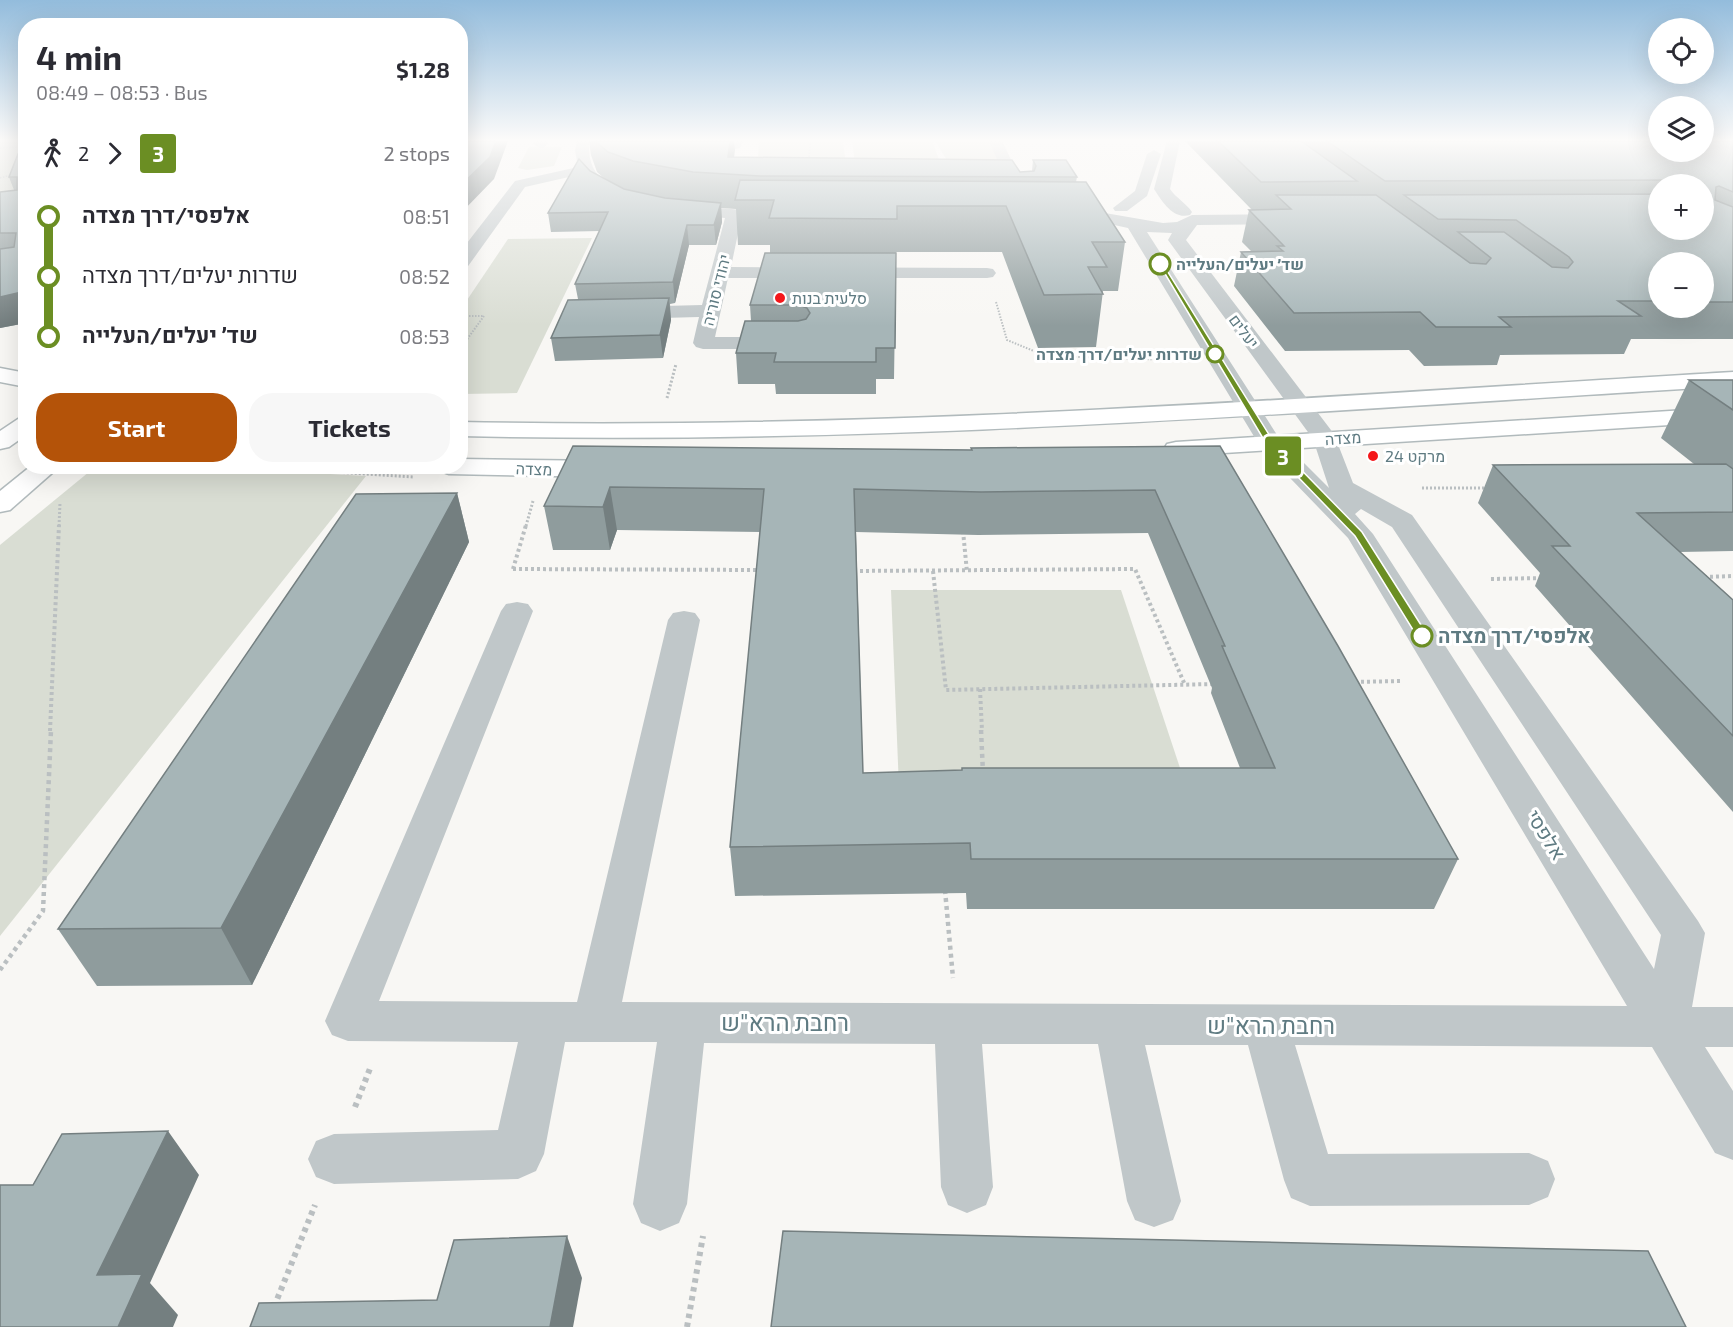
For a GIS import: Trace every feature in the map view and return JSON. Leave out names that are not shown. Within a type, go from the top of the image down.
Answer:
[{"type":"main road","points":[[0,368],[18,366]]},
{"type":"main road","points":[[0,375],[18,378]]},
{"type":"main road","name":"מצדה","points":[[468,429],[658,431],[962,422],[1248,408],[1733,379]]},
{"type":"main road","name":"מצדה","points":[[1154,450],[1733,414]]},
{"type":"main road","points":[[0,418],[18,421]]},
{"type":"main road","points":[[0,442],[18,429]]},
{"type":"main road","name":"מצדה","points":[[468,467],[542,470],[634,469]]},
{"type":"main road","points":[[0,504],[38,474]]},
{"type":"street","points":[[468,254],[506,203]]},
{"type":"street","points":[[1028,203],[1038,219],[1124,218],[1173,228],[1189,218],[1305,219]]},
{"type":"street","points":[[1124,218],[1135,203]]},
{"type":"street","points":[[1172,203],[1189,218]]},
{"type":"street","points":[[660,207],[734,215],[795,216]]},
{"type":"street","name":"יהודי סוריה","points":[[734,215],[703,343],[799,343]]},
{"type":"street","name":"יעלים","points":[[1124,218],[1220,362],[1270,443]]},
{"type":"street","name":"יעלים","points":[[1189,218],[1177,240],[1325,440]]},
{"type":"street","points":[[720,272],[987,273]]},
{"type":"street","points":[[609,313],[711,311]]},
{"type":"street","name":"אלפסי","points":[[1325,440],[1359,534],[1733,1136]]},
{"type":"street","name":"אלפסי","points":[[1270,443],[1359,534]]},
{"type":"street","points":[[1342,487],[1402,521],[1683,933],[1665,1027]]},
{"type":"street","name":"רחבת הרא\"ש","points":[[517,611],[348,1021],[1733,1027]]},
{"type":"street","points":[[595,1022],[684,620]]},
{"type":"street","points":[[334,1159],[518,1154],[546,1022]]},
{"type":"street","points":[[660,1204],[683,1023]]},
{"type":"street","points":[[957,1024],[967,1186]]},
{"type":"street","points":[[1118,1024],[1154,1201]]},
{"type":"street","points":[[1266,1026],[1310,1180],[1529,1179]]},
{"type":"path","points":[[987,273],[1007,340],[1046,356],[1220,362]]},
{"type":"path","points":[[468,316],[484,316],[468,338]]},
{"type":"path","points":[[658,431],[678,356],[703,343]]},
{"type":"path","points":[[517,611],[513,569],[542,470]]},
{"type":"path","points":[[370,474],[420,477]]},
{"type":"path","points":[[1342,487],[1496,488]]},
{"type":"path","points":[[0,970],[43,910],[60,502]]},
{"type":"path","points":[[962,526],[967,572]]},
{"type":"path","points":[[513,569],[765,570]]},
{"type":"path","points":[[849,571],[967,572],[1135,569],[1185,685]]},
{"type":"path","points":[[933,572],[946,690],[1220,684]]},
{"type":"path","points":[[1699,577],[1733,576]]},
{"type":"path","points":[[1442,579],[1548,578]]},
{"type":"path","points":[[1346,682],[1449,680]]},
{"type":"path","points":[[980,689],[983,779]]},
{"type":"path","points":[[945,885],[957,1024]]},
{"type":"shaded area","points":[[592,238],[517,393],[468,394],[468,299],[508,239]]},
{"type":"shaded area","points":[[86,474],[366,476],[0,936],[0,545]]},
{"type":"shaded area","points":[[891,590],[1121,590],[1186,786],[899,788]]},
{"type":"building","points":[[0,203],[18,203],[18,293],[0,297],[0,249],[14,247],[16,233],[0,233]]},
{"type":"building","points":[[554,203],[721,203],[714,225],[687,225],[673,282],[575,284],[608,212],[548,213]]},
{"type":"building","points":[[773,203],[1100,203],[1125,242],[1092,242],[1107,267],[1088,267],[1103,294],[1044,295],[1006,206],[897,206],[897,219],[769,218]]},
{"type":"building","points":[[1284,203],[1387,203],[1470,263],[1486,264],[1491,258],[1458,232],[1504,232],[1552,267],[1568,268],[1573,262],[1516,220],[1438,219],[1415,203],[1648,203],[1648,240],[1714,240],[1714,203],[1723,203],[1733,207],[1733,302],[1714,302],[1714,252],[1648,252],[1648,301],[1618,301],[1641,316],[1499,317],[1511,327],[1436,327],[1420,312],[1294,313],[1241,252],[1283,251],[1277,246],[1284,246],[1249,210],[1291,209]]},
{"type":"building","points":[[765,253],[896,253],[895,348],[876,348],[876,362],[774,362],[776,353],[736,353],[745,321],[798,321],[806,319],[810,313],[807,308],[799,305],[750,305]]},
{"type":"building","points":[[669,298],[660,335],[551,338],[568,300]]},
{"type":"building","points":[[1689,380],[1733,380],[1733,410]]},
{"type":"building","points":[[573,446],[972,450],[971,448],[1220,446],[1338,646],[1458,859],[971,859],[970,843],[730,847],[764,489],[610,487],[603,507],[544,506]],"holes":[[[854,489],[981,492],[1155,490],[1225,646],[1222,646],[1275,768],[962,768],[962,770],[863,773]]]},
{"type":"building","points":[[1726,464],[1733,469],[1733,512],[1637,513],[1733,600],[1733,736],[1552,546],[1570,546],[1493,465]]},
{"type":"building","points":[[457,493],[221,928],[58,929],[356,494]]},
{"type":"building","points":[[168,1131],[97,1275],[142,1274],[118,1327],[0,1327],[0,1185],[33,1185],[62,1134]]},
{"type":"building","points":[[783,1231],[1648,1251],[1686,1327],[771,1327]]},
{"type":"building","points":[[567,1236],[550,1327],[250,1327],[259,1303],[437,1300],[454,1240]]},
{"type":"bus line","name":"3","points":[[1160,264],[1270,443],[1359,534],[1422,636]]},
{"type":"place","name":"שד׳ יעלים/העלייה","points":[[1160,264]]},
{"type":"place","name":"סלעית בנות","points":[[780,298]]},
{"type":"place","name":"שדרות יעלים/דרך מצדה","points":[[1215,354]]},
{"type":"place","name":"מרקט 24","points":[[1373,456]]},
{"type":"place","name":"אלפסי/דרך מצדה","points":[[1422,636]]}]
